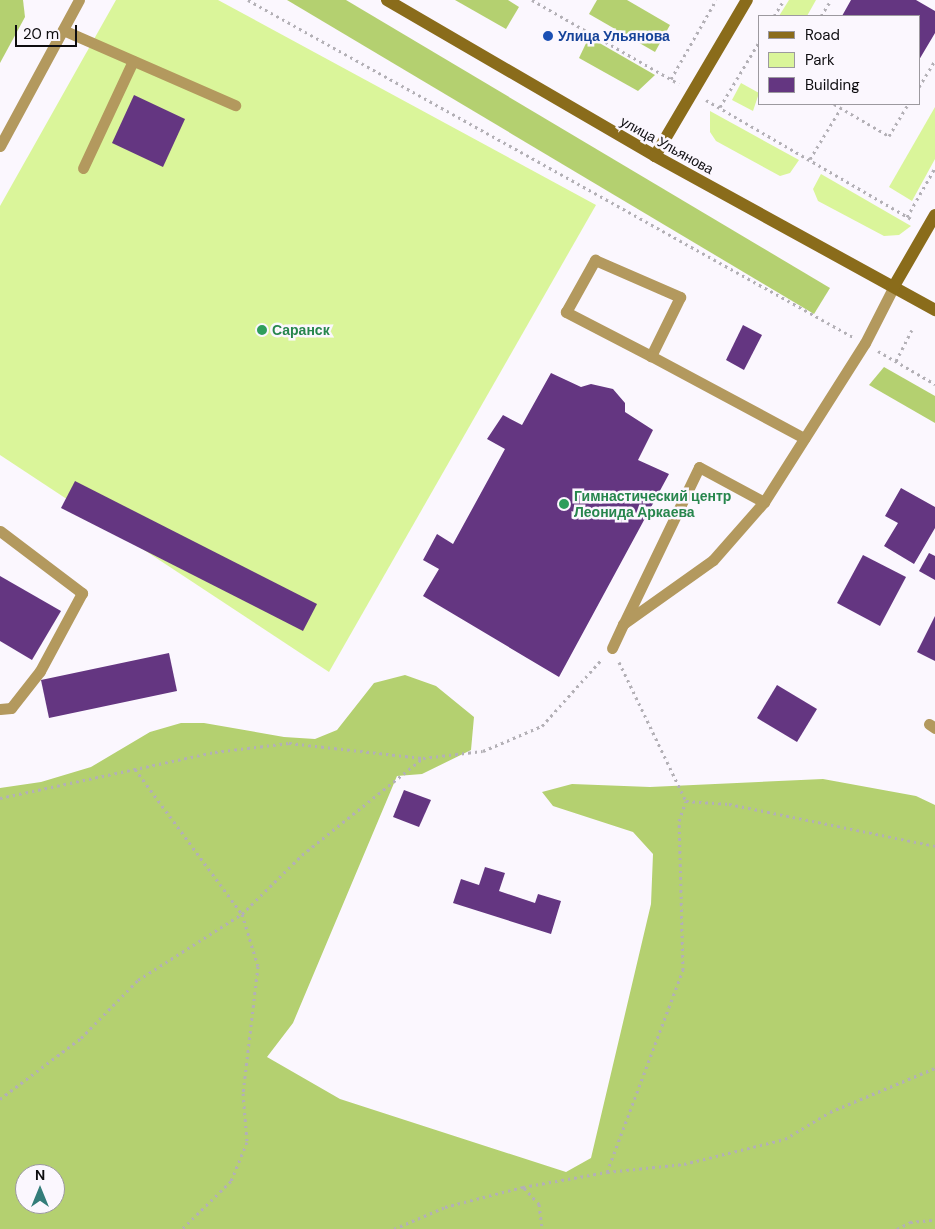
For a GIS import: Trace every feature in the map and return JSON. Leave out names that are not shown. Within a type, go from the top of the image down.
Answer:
[{"type":"main road","name":"улица Ульянова","points":[[387,0],[655,156],[935,310]]},
{"type":"main road","points":[[655,156],[748,0]]},
{"type":"main road","points":[[894,286],[935,214]]},
{"type":"lane","points":[[1,142],[79,0]]},
{"type":"lane","points":[[63,30],[235,105]]},
{"type":"lane","points":[[83,168],[133,61]]},
{"type":"lane","points":[[651,356],[680,297],[595,260],[566,312],[804,438]]},
{"type":"lane","points":[[623,624],[713,560],[764,502],[865,343],[894,286]]},
{"type":"lane","points":[[612,648],[699,467],[764,502]]},
{"type":"lane","points":[[0,531],[82,593],[40,671],[11,708],[0,710]]},
{"type":"path","points":[[248,0],[865,343],[935,384]]},
{"type":"path","points":[[532,0],[927,228]]},
{"type":"path","points":[[671,79],[716,0]]},
{"type":"path","points":[[775,15],[784,0]]},
{"type":"path","points":[[822,15],[831,0]]},
{"type":"path","points":[[720,107],[758,44]]},
{"type":"path","points":[[920,85],[935,60]]},
{"type":"path","points":[[836,105],[889,136],[907,105]]},
{"type":"path","points":[[810,159],[841,108]]},
{"type":"path","points":[[907,217],[935,168]]},
{"type":"path","points":[[896,361],[912,330]]},
{"type":"path","points":[[0,798],[214,752],[289,743],[423,758],[482,751],[542,726],[612,648],[686,801],[679,821],[683,970],[607,1172]]},
{"type":"path","points":[[0,1099],[81,1038],[138,980],[242,914],[302,855],[423,758]]},
{"type":"path","points":[[135,769],[242,914],[258,966],[244,1084],[247,1142],[231,1181],[182,1229]]},
{"type":"path","points":[[686,801],[729,804],[935,846]]},
{"type":"path","points":[[394,1229],[445,1207],[523,1187],[607,1172],[684,1164],[784,1139],[830,1112],[935,1068]]},
{"type":"path","points":[[523,1187],[539,1204],[542,1229]]},
{"type":"path","points":[[897,1229],[910,1222],[935,1220]]},
{"type":"green space","points":[[0,0],[23,0],[25,17],[0,63]]},
{"type":"green space","name":"Саранск","points":[[116,0],[218,0],[596,205],[329,672],[0,455],[0,206]]},
{"type":"green space","points":[[287,0],[346,0],[830,288],[814,314]]},
{"type":"green space","points":[[455,0],[508,0],[519,7],[506,29]]},
{"type":"green space","points":[[597,0],[627,0],[670,25],[655,52],[589,14]]},
{"type":"green space","points":[[789,0],[816,0],[808,15],[780,15]]},
{"type":"green space","points":[[589,37],[655,75],[638,91],[579,58]]},
{"type":"green space","points":[[741,83],[758,92],[753,111],[732,100]]},
{"type":"green space","points":[[935,107],[935,159],[912,201],[889,187]]},
{"type":"green space","points":[[710,111],[799,160],[790,173],[780,176],[716,141],[710,132]]},
{"type":"green space","points":[[821,174],[911,226],[899,235],[884,236],[818,201],[813,189]]},
{"type":"green space","points":[[884,367],[935,396],[935,423],[869,385]]},
{"type":"green space","points":[[405,675],[436,686],[474,717],[471,750],[422,774],[397,776],[293,1023],[267,1057],[340,1099],[566,1172],[591,1158],[651,904],[653,854],[633,832],[553,806],[542,792],[572,784],[650,787],[823,779],[916,796],[935,805],[935,1229],[0,1229],[0,788],[41,782],[91,767],[150,732],[181,723],[204,723],[284,737],[315,739],[337,730],[374,683]]},
{"type":"building","points":[[851,0],[916,0],[935,11],[935,33],[920,58],[920,15],[843,15]]},
{"type":"building","points":[[134,95],[185,119],[163,167],[112,143]]},
{"type":"building","points":[[743,325],[762,335],[744,370],[726,360]]},
{"type":"building","name":"Гимнастический центр Леонида Аркаева","points":[[551,373],[581,387],[591,384],[613,389],[625,403],[625,412],[653,430],[638,460],[669,474],[559,677],[423,596],[439,569],[423,560],[437,534],[453,544],[505,449],[487,439],[503,415],[522,425]]},
{"type":"building","points":[[75,481],[317,604],[303,631],[61,508]]},
{"type":"building","points":[[901,488],[935,507],[935,528],[914,564],[884,546],[898,523],[885,516]]},
{"type":"building","points":[[929,553],[935,556],[935,580],[919,571]]},
{"type":"building","points":[[863,555],[906,577],[880,626],[837,603]]},
{"type":"building","points":[[0,576],[61,611],[32,660],[0,641]]},
{"type":"building","points":[[935,616],[935,661],[917,652]]},
{"type":"building","points":[[169,653],[177,691],[49,718],[41,680]]},
{"type":"building","points":[[777,685],[817,709],[797,742],[757,718]]},
{"type":"building","points":[[404,790],[431,800],[419,827],[393,817]]},
{"type":"building","points":[[485,867],[505,873],[499,891],[535,903],[538,894],[561,901],[551,934],[453,903],[461,879],[479,885]]},
{"type":"place","name":"Улица Ульянова","points":[[548,36]]},
{"type":"place","name":"Саранск","points":[[262,330]]},
{"type":"place","name":"Гимнастический центр Леонида Аркаева","points":[[564,504]]}]
